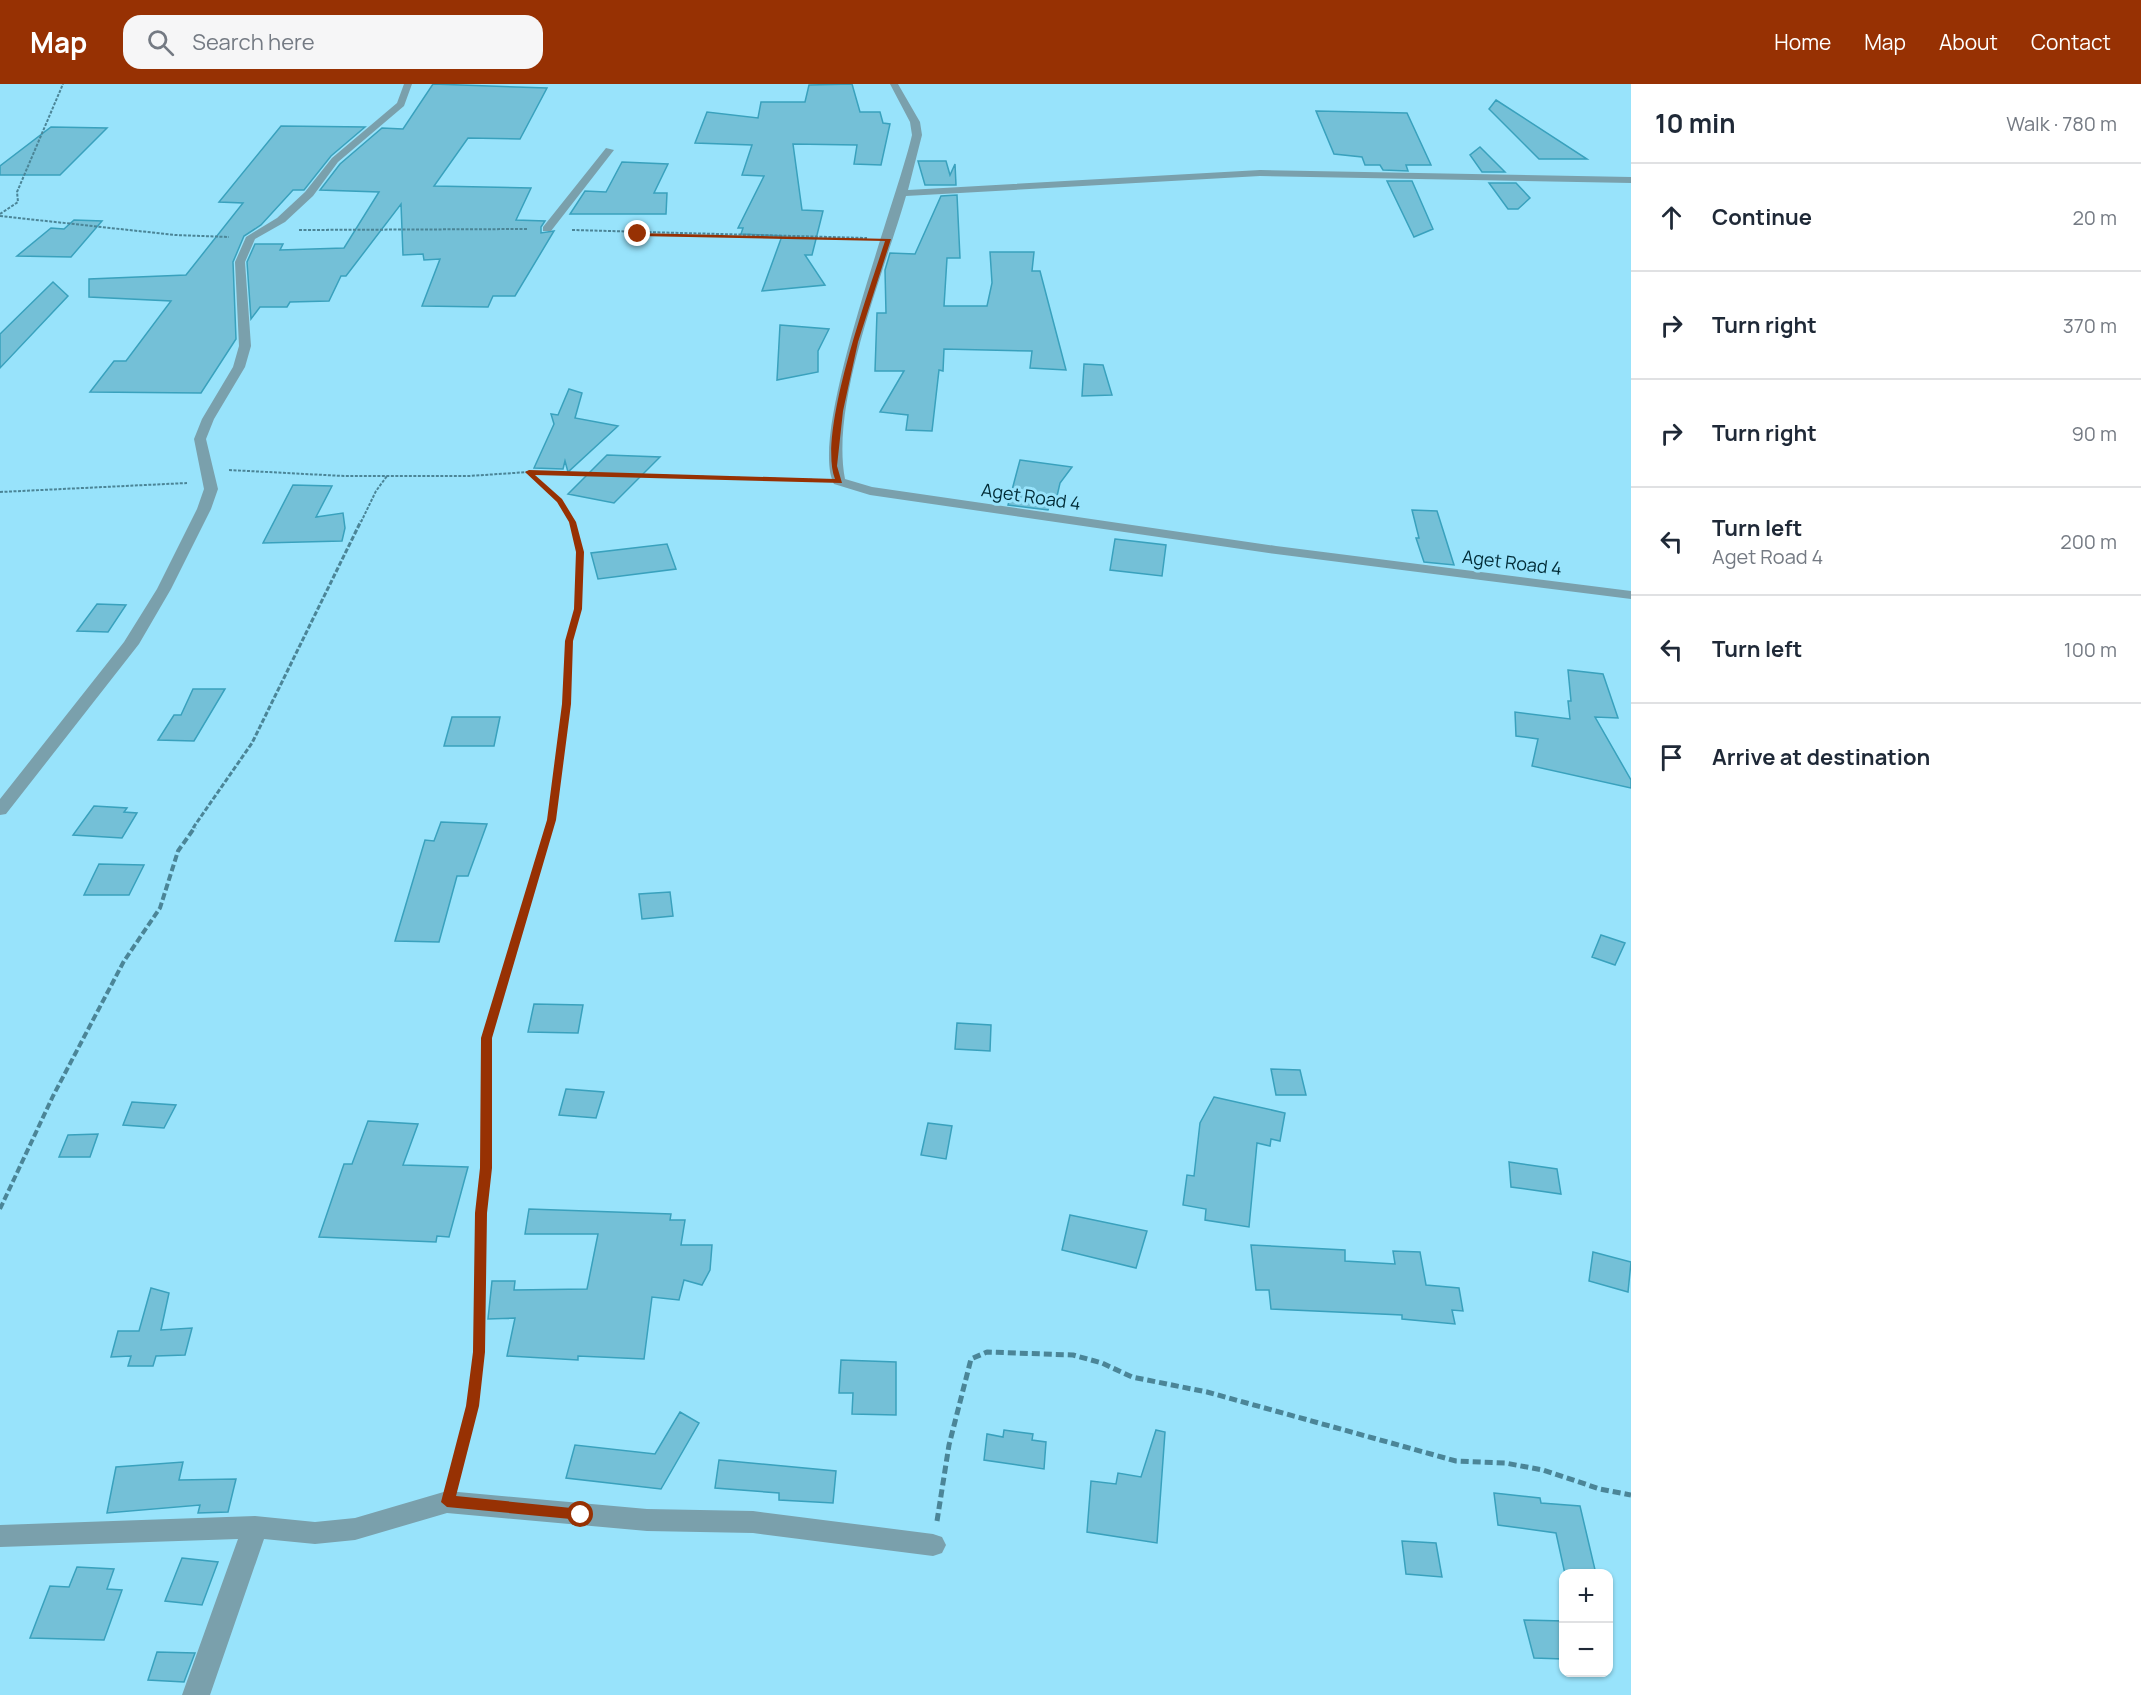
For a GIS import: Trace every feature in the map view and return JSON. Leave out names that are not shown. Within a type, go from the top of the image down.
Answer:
[{"type":"street","points":[[0,810],[131,644],[164,589],[204,509],[210,489],[200,439],[208,419],[239,367],[245,346],[240,262],[255,234],[281,220],[309,194],[335,160],[401,104],[408,84]]},
{"type":"street","points":[[839,482],[833,466],[840,411],[855,342],[888,239],[917,135],[915,122],[894,84]]},
{"type":"street","points":[[547,230],[609,150]]},
{"type":"street","points":[[902,192],[1260,173],[1631,180]]},
{"type":"street","name":"Aget Road 4","points":[[839,482],[870,491],[1288,551],[1631,595]]},
{"type":"street","points":[[0,1536],[255,1527],[315,1533],[356,1529],[447,1502],[647,1520],[753,1522],[933,1545]]},
{"type":"street","points":[[196,1695],[255,1527]]},
{"type":"path","points":[[0,215],[18,202],[17,192],[63,84]]},
{"type":"path","points":[[0,215],[175,235],[547,230],[888,239]]},
{"type":"path","points":[[0,492],[157,486],[208,474],[469,476],[529,472],[839,482]]},
{"type":"path","points":[[447,1502],[473,1406],[479,1352],[481,1213],[486,1168],[487,1038],[552,820],[567,704],[569,641],[578,609],[580,552],[572,522],[560,501],[529,472]]},
{"type":"path","points":[[0,1209],[53,1096],[118,971],[160,908],[178,851],[252,743],[376,491],[387,476]]},
{"type":"path","points":[[933,1545],[949,1445],[971,1359],[987,1352],[1073,1355],[1102,1363],[1132,1377],[1207,1392],[1456,1461],[1505,1463],[1543,1470],[1600,1489],[1631,1496]]},
{"type":"building","points":[[433,84],[547,88],[520,139],[468,138],[434,186],[531,188],[516,220],[545,221],[541,227],[541,233],[554,231],[515,296],[493,296],[488,307],[422,306],[440,259],[424,260],[423,254],[403,255],[401,204],[346,276],[341,276],[329,301],[290,302],[287,307],[260,307],[251,319],[247,262],[255,244],[283,244],[280,250],[344,248],[379,192],[320,190],[340,164],[382,128],[403,129]]},
{"type":"building","points":[[852,84],[860,112],[880,112],[883,123],[890,124],[881,165],[854,164],[857,145],[793,144],[802,210],[823,211],[812,255],[805,255],[825,285],[762,291],[782,236],[741,234],[743,228],[738,228],[764,176],[742,175],[752,145],[695,143],[707,112],[758,118],[761,102],[805,102],[809,85]]},
{"type":"building","points":[[1496,100],[1587,159],[1539,159],[1489,109]]},
{"type":"building","points":[[1316,111],[1407,113],[1431,165],[1406,165],[1408,171],[1383,170],[1380,165],[1365,165],[1362,157],[1334,154]]},
{"type":"building","points":[[281,126],[365,127],[331,156],[304,190],[293,190],[261,225],[244,236],[233,262],[236,339],[201,393],[90,392],[114,361],[126,361],[171,301],[89,297],[89,279],[186,275],[243,203],[219,202]]},
{"type":"building","points":[[51,127],[107,128],[60,175],[0,175],[0,166]]},
{"type":"building","points":[[1480,147],[1505,172],[1482,172],[1470,155]]},
{"type":"building","points":[[918,161],[946,161],[950,175],[955,164],[956,185],[925,185]]},
{"type":"building","points":[[622,162],[668,164],[654,193],[667,193],[666,214],[570,214],[585,191],[606,192]]},
{"type":"building","points":[[1387,181],[1412,181],[1433,229],[1414,237]]},
{"type":"building","points":[[1489,183],[1516,183],[1530,198],[1518,209],[1508,209]]},
{"type":"building","points":[[957,195],[960,258],[947,258],[944,306],[987,306],[992,283],[990,252],[1034,252],[1032,271],[1040,271],[1066,370],[1030,368],[1032,351],[944,349],[943,371],[939,370],[932,431],[906,430],[908,415],[880,412],[904,371],[875,371],[877,313],[886,313],[885,270],[890,253],[915,254],[941,196]]},
{"type":"building","points":[[74,220],[102,221],[71,257],[17,256],[51,228],[64,229]]},
{"type":"building","points":[[53,282],[68,296],[0,368],[0,334]]},
{"type":"building","points":[[780,325],[829,329],[818,351],[818,372],[777,380]]},
{"type":"building","points":[[1084,364],[1103,365],[1112,395],[1082,396]]},
{"type":"building","points":[[569,389],[582,393],[575,418],[618,426],[568,472],[565,461],[563,469],[534,468],[554,424],[551,414],[558,415]]},
{"type":"building","points":[[607,455],[660,457],[614,503],[568,494]]},
{"type":"building","points":[[1020,460],[1072,467],[1060,483],[1055,505],[1050,504],[1048,510],[1008,505]]},
{"type":"building","points":[[293,485],[332,486],[316,517],[343,513],[345,528],[342,541],[263,543]]},
{"type":"building","points":[[1412,510],[1437,511],[1454,565],[1424,562],[1416,538],[1419,538]]},
{"type":"building","points":[[1115,539],[1166,545],[1162,576],[1110,570]]},
{"type":"building","points":[[667,544],[676,569],[598,579],[591,553]]},
{"type":"building","points":[[97,604],[126,605],[108,632],[77,631]]},
{"type":"building","points":[[1568,670],[1603,674],[1618,718],[1595,717],[1631,780],[1631,788],[1532,766],[1538,739],[1516,736],[1515,712],[1570,719]]},
{"type":"building","points":[[193,689],[225,689],[194,741],[158,740],[174,715],[181,715]]},
{"type":"building","points":[[452,717],[500,717],[494,746],[444,746]]},
{"type":"building","points":[[94,806],[127,808],[124,812],[137,813],[122,838],[73,835]]},
{"type":"building","points":[[441,822],[487,824],[468,876],[457,876],[439,942],[395,941],[425,840],[434,841]]},
{"type":"building","points":[[99,864],[144,865],[129,895],[84,895]]},
{"type":"building","points":[[670,892],[673,916],[642,919],[639,894]]},
{"type":"building","points":[[1601,935],[1625,943],[1615,965],[1592,957]]},
{"type":"building","points":[[534,1004],[583,1005],[578,1033],[528,1032]]},
{"type":"building","points":[[957,1023],[991,1025],[990,1051],[955,1049]]},
{"type":"building","points":[[1271,1069],[1300,1070],[1306,1095],[1276,1095]]},
{"type":"building","points":[[566,1089],[604,1092],[596,1118],[559,1115]]},
{"type":"building","points":[[1214,1097],[1285,1113],[1280,1141],[1271,1139],[1270,1146],[1257,1143],[1249,1227],[1205,1220],[1206,1209],[1183,1205],[1187,1175],[1194,1176],[1200,1123]]},
{"type":"building","points":[[132,1102],[176,1105],[164,1128],[123,1125]]},
{"type":"building","points":[[368,1121],[418,1124],[403,1165],[468,1167],[449,1237],[437,1236],[436,1242],[319,1237],[344,1164],[352,1164]]},
{"type":"building","points":[[928,1123],[952,1126],[946,1159],[921,1155]]},
{"type":"building","points":[[98,1134],[90,1157],[59,1157],[68,1135]]},
{"type":"building","points":[[1509,1162],[1557,1169],[1561,1194],[1511,1187]]},
{"type":"building","points":[[529,1209],[671,1214],[670,1220],[685,1220],[681,1245],[712,1245],[710,1270],[702,1285],[684,1280],[679,1300],[652,1297],[644,1359],[578,1356],[578,1360],[507,1356],[515,1318],[488,1319],[492,1281],[515,1281],[514,1290],[587,1289],[598,1234],[525,1234]]},
{"type":"building","points":[[1070,1215],[1147,1231],[1136,1268],[1062,1250]]},
{"type":"building","points":[[1251,1245],[1345,1250],[1345,1261],[1395,1264],[1393,1251],[1420,1252],[1426,1285],[1459,1288],[1463,1311],[1452,1310],[1455,1324],[1402,1319],[1402,1315],[1271,1309],[1269,1290],[1256,1290]]},
{"type":"building","points":[[1593,1252],[1631,1262],[1628,1292],[1589,1281]]},
{"type":"building","points":[[151,1288],[169,1293],[161,1330],[192,1328],[185,1355],[156,1356],[153,1366],[128,1366],[131,1356],[111,1357],[118,1331],[139,1331]]},
{"type":"building","points":[[841,1360],[896,1362],[896,1415],[852,1414],[853,1393],[839,1393]]},
{"type":"building","points":[[680,1412],[699,1423],[661,1489],[566,1478],[575,1445],[655,1454]]},
{"type":"building","points":[[1004,1430],[1033,1434],[1032,1440],[1046,1442],[1044,1469],[984,1460],[987,1434],[1003,1437]]},
{"type":"building","points":[[1156,1430],[1165,1432],[1157,1543],[1087,1532],[1091,1481],[1116,1484],[1118,1473],[1141,1477]]},
{"type":"building","points":[[719,1460],[836,1471],[833,1503],[779,1500],[779,1493],[715,1488]]},
{"type":"building","points":[[183,1462],[179,1480],[236,1479],[228,1512],[198,1513],[200,1505],[107,1513],[116,1467]]},
{"type":"building","points":[[1494,1493],[1540,1498],[1541,1503],[1580,1506],[1595,1569],[1564,1569],[1556,1533],[1498,1525]]},
{"type":"building","points":[[1402,1541],[1436,1543],[1442,1577],[1406,1574]]},
{"type":"building","points":[[182,1558],[218,1562],[202,1605],[165,1601]]},
{"type":"building","points":[[77,1567],[114,1569],[107,1589],[122,1590],[104,1640],[30,1638],[50,1586],[69,1587]]},
{"type":"building","points":[[1524,1620],[1559,1621],[1559,1659],[1534,1658]]},
{"type":"building","points":[[157,1652],[195,1653],[184,1682],[148,1680]]},
{"type":"route","points":[[581,1515],[447,1502],[473,1406],[479,1352],[481,1213],[486,1168],[487,1038],[552,820],[567,704],[569,641],[578,609],[580,552],[572,522],[560,501],[529,472],[572,475],[720,476],[839,482],[833,466],[840,411],[855,342],[888,239],[638,234]]}]
